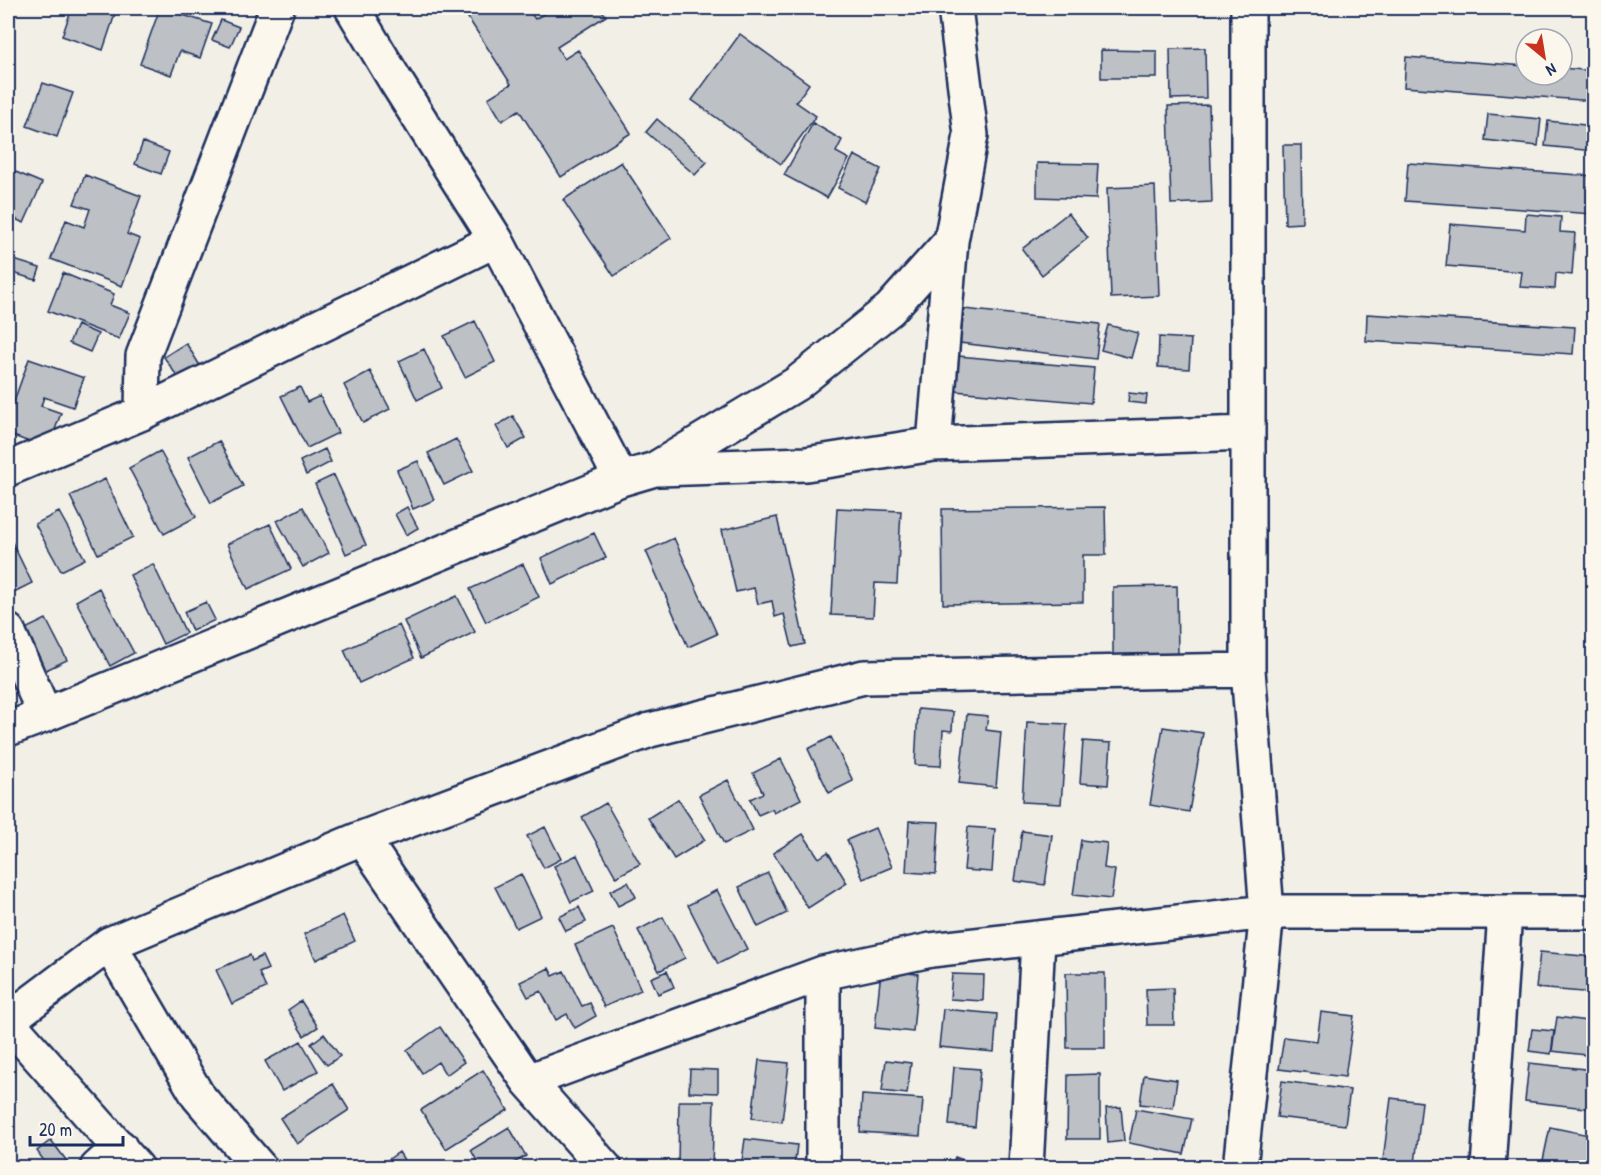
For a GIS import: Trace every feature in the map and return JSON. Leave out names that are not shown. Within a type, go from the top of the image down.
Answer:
[{"type":"street","points":[[142,413],[143,356],[277,8]]},
{"type":"street","points":[[352,8],[496,240],[621,479]]},
{"type":"street","points":[[934,444],[951,241],[971,135],[955,8]]},
{"type":"street","points":[[1240,1167],[1267,912],[1248,670],[1248,8]]},
{"type":"street","points":[[8,469],[142,413],[496,240]]},
{"type":"street","points":[[655,469],[796,384],[890,309],[951,241]]},
{"type":"street","points":[[8,729],[621,479],[655,469],[806,464],[934,444],[1248,433]]},
{"type":"street","points":[[8,631],[45,715]]},
{"type":"street","points":[[118,1161],[8,1021],[109,944],[362,838],[650,730],[864,677],[1248,670]]},
{"type":"street","points":[[362,838],[528,1081],[605,1167]]},
{"type":"street","points":[[528,1081],[823,973],[932,950],[1267,912],[1593,912]]},
{"type":"street","points":[[1488,1167],[1505,912]]},
{"type":"street","points":[[1026,1167],[1038,939]]},
{"type":"street","points":[[109,944],[198,1096],[260,1167]]},
{"type":"street","points":[[823,973],[823,1167]]},
{"type":"building","points":[[72,8],[117,8],[103,50],[62,36]]},
{"type":"building","points":[[160,8],[212,24],[200,58],[180,51],[171,75],[140,64]]},
{"type":"building","points":[[467,8],[527,8],[535,19],[554,8],[600,8],[606,16],[557,47],[564,59],[578,50],[631,133],[561,177],[519,110],[502,121],[488,98],[511,84],[463,10]]},
{"type":"building","points":[[221,20],[239,27],[230,47],[212,40]]},
{"type":"building","points":[[740,34],[809,84],[796,102],[816,116],[781,164],[692,100]]},
{"type":"building","points":[[1205,48],[1206,98],[1171,99],[1170,49]]},
{"type":"building","points":[[1101,50],[1157,51],[1157,78],[1101,78]]},
{"type":"building","points":[[1406,57],[1514,65],[1514,87],[1574,87],[1574,69],[1594,71],[1594,101],[1404,87]]},
{"type":"building","points":[[43,83],[73,93],[57,137],[27,126]]},
{"type":"building","points":[[1209,105],[1212,202],[1171,204],[1168,106]]},
{"type":"building","points":[[1488,114],[1541,119],[1538,146],[1485,140]]},
{"type":"building","points":[[657,119],[707,162],[695,175],[646,132]]},
{"type":"building","points":[[1548,121],[1594,126],[1594,151],[1545,146]]},
{"type":"building","points":[[813,123],[842,140],[836,152],[849,159],[827,198],[784,175]]},
{"type":"building","points":[[143,142],[169,152],[161,174],[135,164]]},
{"type":"building","points":[[1283,145],[1301,145],[1302,223],[1285,224]]},
{"type":"building","points":[[854,155],[881,169],[865,202],[838,188]]},
{"type":"building","points":[[621,162],[671,238],[614,276],[563,200]]},
{"type":"building","points":[[1037,163],[1098,164],[1096,199],[1037,197]]},
{"type":"building","points":[[1408,163],[1594,176],[1594,214],[1405,201]]},
{"type":"building","points":[[11,170],[42,183],[24,223],[8,216],[8,178]]},
{"type":"building","points":[[85,175],[141,196],[127,234],[140,239],[122,286],[51,259],[66,220],[84,227],[90,209],[74,204]]},
{"type":"building","points":[[1155,186],[1159,296],[1111,298],[1107,188]]},
{"type":"building","points":[[1068,213],[1088,238],[1042,275],[1022,249]]},
{"type":"building","points":[[1526,214],[1561,217],[1560,232],[1575,233],[1572,275],[1556,273],[1555,289],[1520,287],[1522,272],[1446,266],[1450,224],[1525,230]]},
{"type":"building","points":[[14,260],[40,268],[36,280],[10,272]]},
{"type":"building","points":[[63,273],[114,294],[110,305],[130,313],[119,339],[48,311]]},
{"type":"building","points":[[964,309],[1100,324],[1096,359],[960,343]]},
{"type":"building","points":[[1367,314],[1575,327],[1573,354],[1366,341]]},
{"type":"building","points":[[475,321],[495,362],[465,377],[444,336]]},
{"type":"building","points":[[77,325],[98,334],[90,352],[69,343]]},
{"type":"building","points":[[1108,325],[1138,333],[1131,358],[1101,350]]},
{"type":"building","points":[[1159,337],[1191,339],[1189,369],[1158,367]]},
{"type":"building","points":[[186,343],[204,372],[183,385],[164,357]]},
{"type":"building","points":[[424,349],[442,388],[417,400],[399,361]]},
{"type":"building","points":[[958,356],[1094,368],[1091,403],[955,391]]},
{"type":"building","points":[[29,359],[84,378],[73,407],[44,397],[41,406],[61,413],[48,449],[8,434],[8,418]]},
{"type":"building","points":[[370,371],[390,409],[363,423],[344,385]]},
{"type":"building","points":[[300,387],[307,402],[320,396],[338,433],[307,448],[281,396]]},
{"type":"building","points":[[1129,393],[1147,395],[1146,404],[1128,402]]},
{"type":"building","points":[[513,416],[526,438],[508,448],[496,426]]},
{"type":"building","points":[[456,439],[473,471],[444,485],[428,453]]},
{"type":"building","points":[[219,441],[243,486],[211,503],[188,457]]},
{"type":"building","points":[[325,449],[331,462],[306,475],[300,461]]},
{"type":"building","points":[[160,451],[196,517],[164,534],[129,468]]},
{"type":"building","points":[[418,461],[434,500],[413,509],[397,470]]},
{"type":"building","points":[[334,475],[366,545],[346,554],[315,484]]},
{"type":"building","points":[[105,479],[133,537],[98,554],[70,496]]},
{"type":"building","points":[[303,507],[329,553],[303,567],[277,521]]},
{"type":"building","points":[[407,507],[418,528],[406,535],[395,514]]},
{"type":"building","points":[[1105,507],[1106,555],[1083,555],[1083,602],[943,604],[942,509]]},
{"type":"building","points":[[837,508],[901,511],[897,584],[875,583],[873,617],[831,615]]},
{"type":"building","points":[[59,512],[85,559],[61,571],[35,524]]},
{"type":"building","points":[[777,517],[805,644],[792,647],[784,614],[775,617],[772,601],[758,604],[754,588],[736,592],[722,530]]},
{"type":"building","points":[[270,524],[291,569],[248,589],[227,544]]},
{"type":"building","points":[[594,533],[606,558],[552,584],[541,558]]},
{"type":"building","points":[[8,537],[32,583],[8,595]]},
{"type":"building","points":[[674,538],[717,634],[688,647],[646,551]]},
{"type":"building","points":[[153,564],[186,633],[163,644],[130,575]]},
{"type":"building","points":[[523,564],[539,597],[486,622],[470,589]]},
{"type":"building","points":[[1177,586],[1178,655],[1113,656],[1113,587]]},
{"type":"building","points":[[99,588],[134,653],[110,666],[76,601]]},
{"type":"building","points":[[457,596],[475,632],[421,658],[404,621]]},
{"type":"building","points":[[206,602],[215,620],[192,631],[184,612]]},
{"type":"building","points":[[46,619],[67,660],[42,672],[21,631]]},
{"type":"building","points":[[399,625],[414,658],[359,683],[344,650]]},
{"type":"building","points":[[918,709],[953,712],[952,731],[943,730],[941,766],[915,765]]},
{"type":"building","points":[[967,714],[988,716],[986,730],[1001,732],[996,787],[959,783]]},
{"type":"building","points":[[1027,722],[1067,724],[1061,804],[1022,802]]},
{"type":"building","points":[[1163,727],[1203,733],[1189,812],[1150,805]]},
{"type":"building","points":[[831,737],[853,781],[829,793],[808,749]]},
{"type":"building","points":[[1083,741],[1111,743],[1108,785],[1080,783]]},
{"type":"building","points":[[781,759],[801,799],[774,813],[772,809],[758,815],[750,799],[763,793],[753,773]]},
{"type":"building","points":[[728,780],[753,830],[724,844],[699,795]]},
{"type":"building","points":[[678,799],[705,840],[674,859],[648,818]]},
{"type":"building","points":[[606,803],[640,864],[616,877],[582,817]]},
{"type":"building","points":[[909,821],[939,822],[936,874],[906,872]]},
{"type":"building","points":[[545,827],[561,859],[544,868],[527,836]]},
{"type":"building","points":[[968,827],[995,829],[992,872],[964,870]]},
{"type":"building","points":[[875,828],[892,867],[863,879],[847,840]]},
{"type":"building","points":[[1022,831],[1052,835],[1045,885],[1015,881]]},
{"type":"building","points":[[803,834],[819,858],[828,852],[847,883],[808,908],[773,853]]},
{"type":"building","points":[[1081,840],[1107,843],[1104,868],[1115,870],[1111,899],[1073,895]]},
{"type":"building","points":[[577,855],[594,891],[571,902],[554,866]]},
{"type":"building","points":[[768,873],[787,913],[758,927],[739,887]]},
{"type":"building","points":[[521,874],[541,916],[516,928],[495,887]]},
{"type":"building","points":[[628,882],[636,897],[618,906],[610,891]]},
{"type":"building","points":[[717,890],[747,949],[718,964],[688,905]]},
{"type":"building","points":[[579,907],[586,922],[566,931],[559,917]]},
{"type":"building","points":[[343,915],[355,941],[316,960],[304,934]]},
{"type":"building","points":[[663,917],[685,958],[659,971],[638,930]]},
{"type":"building","points":[[613,928],[641,990],[604,1007],[575,945]]},
{"type":"building","points":[[1540,952],[1594,957],[1594,993],[1536,988]]},
{"type":"building","points":[[250,955],[252,961],[262,956],[268,969],[259,973],[266,988],[232,1004],[216,970]]},
{"type":"building","points":[[549,968],[553,976],[564,971],[582,1006],[590,1003],[596,1016],[575,1028],[567,1014],[556,1020],[541,991],[528,997],[520,982]]},
{"type":"building","points":[[667,971],[674,987],[658,994],[651,978]]},
{"type":"building","points":[[881,971],[918,974],[913,1032],[875,1028]]},
{"type":"building","points":[[1066,973],[1105,973],[1105,1048],[1067,1048]]},
{"type":"building","points":[[952,974],[984,975],[983,1001],[950,999]]},
{"type":"building","points":[[1173,988],[1174,1025],[1147,1025],[1146,989]]},
{"type":"building","points":[[301,1001],[318,1027],[304,1036],[288,1010]]},
{"type":"building","points":[[943,1009],[997,1014],[994,1052],[939,1047]]},
{"type":"building","points":[[1321,1012],[1354,1016],[1345,1077],[1279,1069],[1284,1037],[1317,1041]]},
{"type":"building","points":[[1557,1017],[1594,1022],[1594,1056],[1552,1051]]},
{"type":"building","points":[[440,1027],[464,1062],[446,1075],[438,1062],[422,1073],[407,1050]]},
{"type":"building","points":[[1532,1029],[1554,1031],[1551,1054],[1529,1051]]},
{"type":"building","points":[[324,1034],[340,1056],[327,1065],[311,1044]]},
{"type":"building","points":[[301,1041],[318,1071],[282,1091],[265,1061]]},
{"type":"building","points":[[759,1060],[789,1063],[782,1122],[752,1118]]},
{"type":"building","points":[[886,1060],[911,1063],[907,1094],[882,1091]]},
{"type":"building","points":[[1529,1063],[1594,1070],[1594,1109],[1525,1101]]},
{"type":"building","points":[[954,1067],[980,1069],[975,1127],[949,1125]]},
{"type":"building","points":[[690,1069],[718,1070],[718,1093],[689,1092]]},
{"type":"building","points":[[483,1070],[508,1110],[446,1149],[421,1110]]},
{"type":"building","points":[[1100,1074],[1100,1139],[1067,1139],[1068,1075]]},
{"type":"building","points":[[1144,1075],[1177,1080],[1173,1108],[1140,1104]]},
{"type":"building","points":[[1282,1081],[1350,1090],[1345,1125],[1277,1117]]},
{"type":"building","points":[[333,1084],[349,1110],[297,1144],[280,1118]]},
{"type":"building","points":[[862,1095],[923,1099],[920,1136],[860,1132]]},
{"type":"building","points":[[1391,1098],[1422,1102],[1415,1164],[1383,1160]]},
{"type":"building","points":[[679,1101],[714,1101],[712,1168],[678,1168]]},
{"type":"building","points":[[1121,1107],[1124,1141],[1108,1143],[1106,1108]]},
{"type":"building","points":[[1136,1109],[1192,1119],[1184,1154],[1129,1143]]},
{"type":"building","points":[[509,1127],[526,1156],[505,1168],[481,1168],[471,1150]]},
{"type":"building","points":[[1550,1127],[1594,1136],[1594,1151],[1590,1168],[1556,1168],[1542,1165]]},
{"type":"building","points":[[745,1139],[797,1145],[794,1168],[741,1168]]},
{"type":"building","points":[[51,1140],[69,1164],[65,1168],[49,1168],[37,1151]]},
{"type":"building","points":[[399,1152],[409,1168],[376,1168]]},
{"type":"building","points":[[955,1157],[977,1165],[976,1168],[951,1168]]},
{"type":"building","points":[[1138,1163],[1182,1168],[1137,1168]]}]
